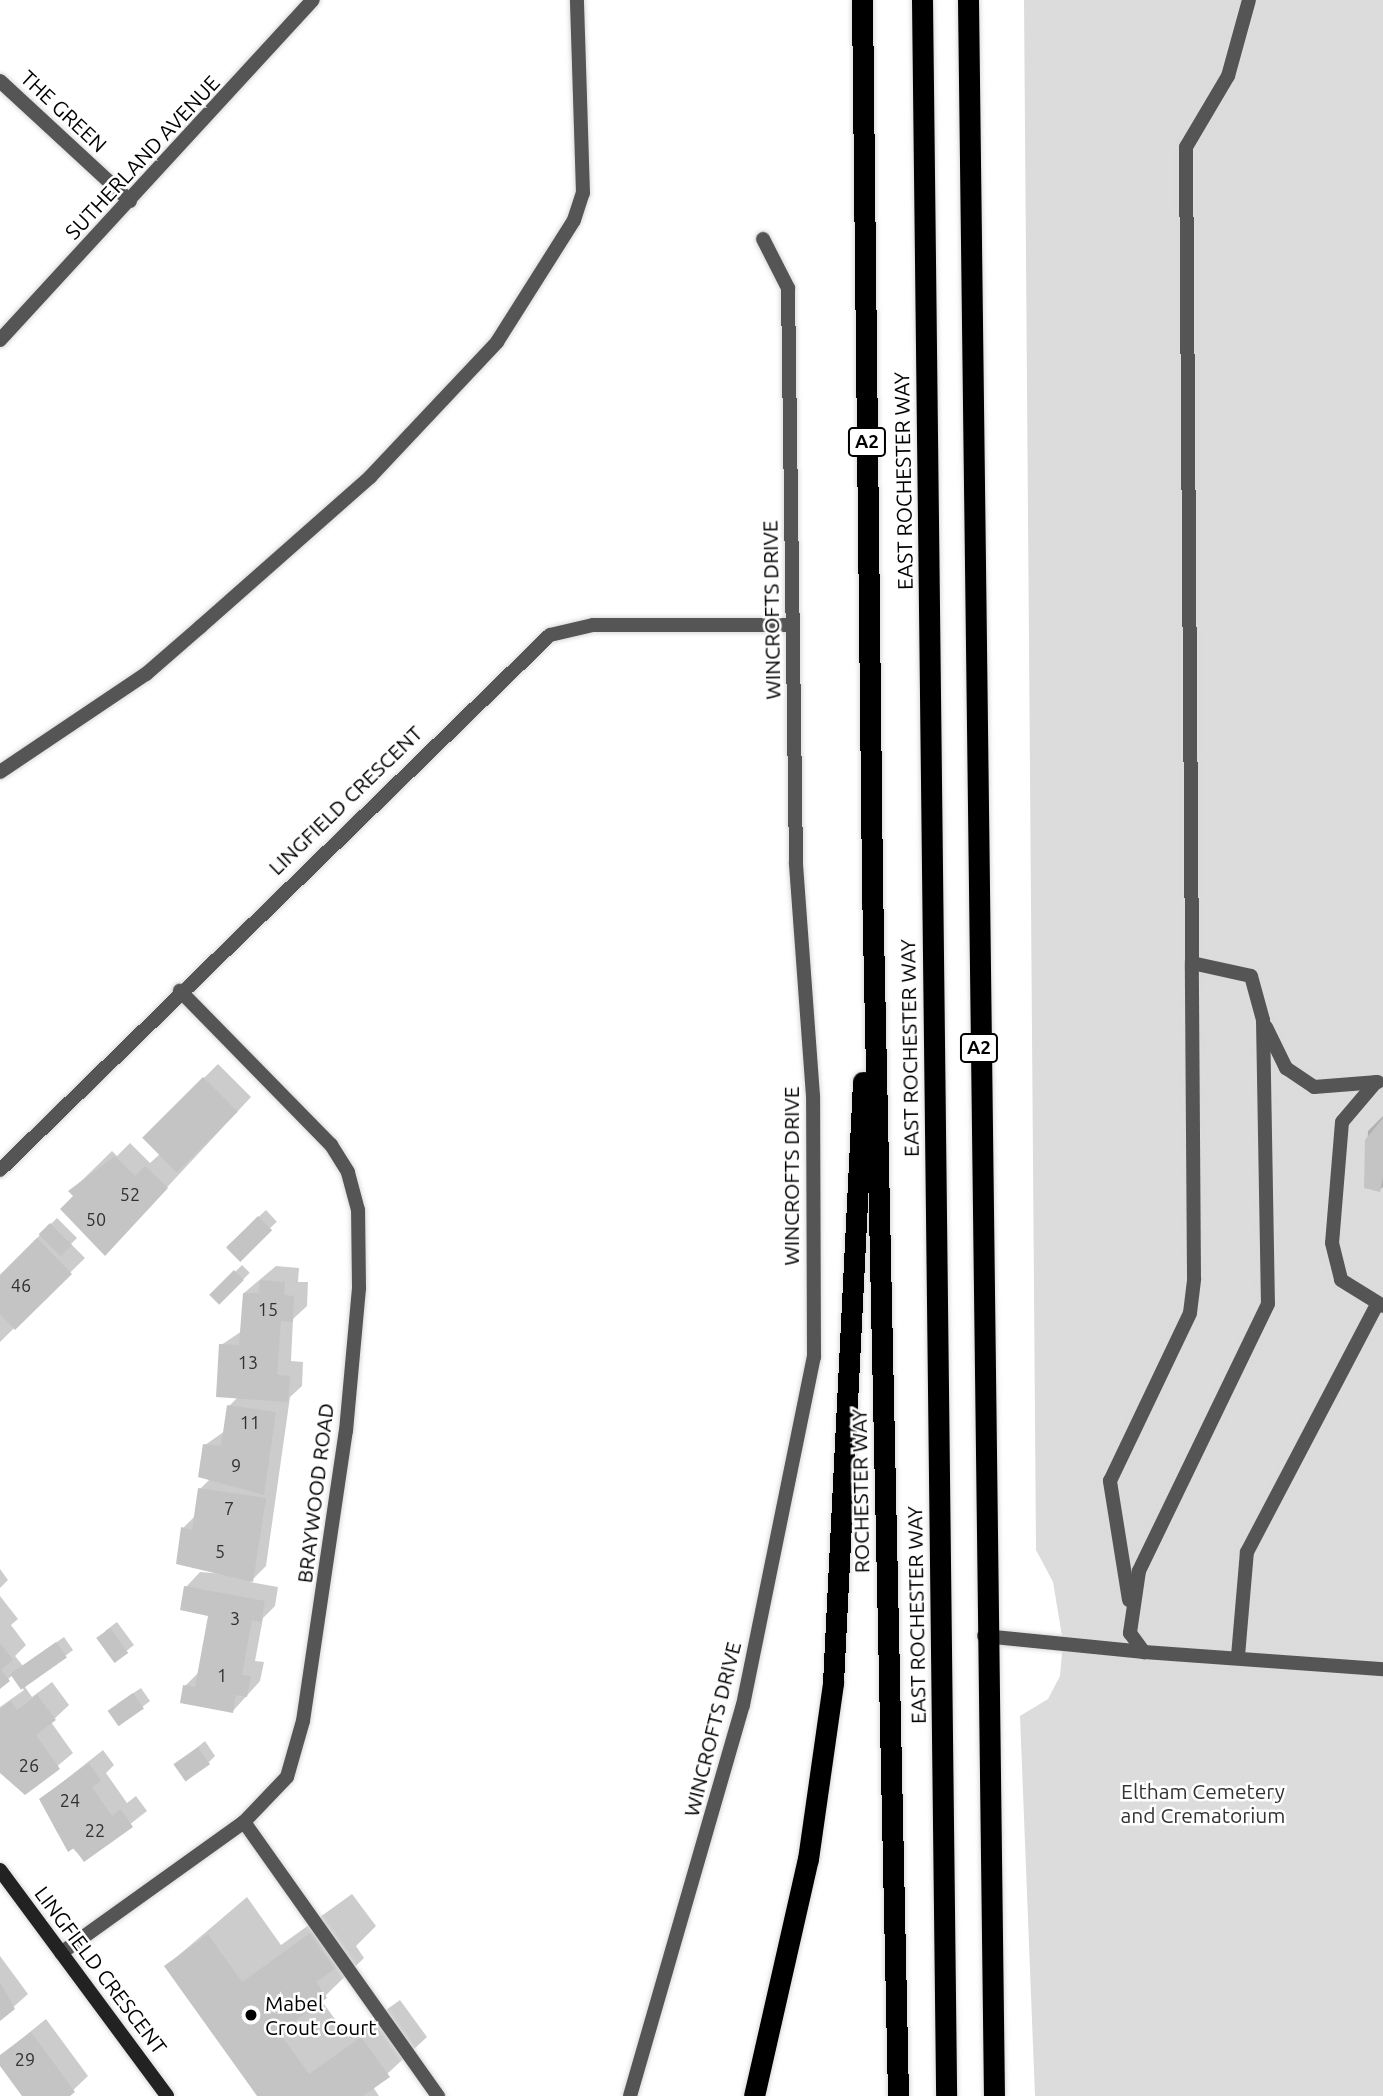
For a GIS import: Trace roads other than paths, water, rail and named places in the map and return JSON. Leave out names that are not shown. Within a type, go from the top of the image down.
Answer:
[{"type":"highway","name":"EAST ROCHESTER WAY","points":[[863,0],[872,885]]},
{"type":"highway","name":"EAST ROCHESTER WAY","points":[[922,0],[946,2096]]},
{"type":"highway","name":"A2","points":[[968,0],[984,1636],[994,2096]]},
{"type":"highway","name":"A2","points":[[754,2096],[808,1858],[834,1683],[872,885]]},
{"type":"highway","name":"ROCHESTER WAY","points":[[872,885],[898,2096]]},
{"type":"street","name":"SUTHERLAND AVENUE","points":[[0,340],[313,0]]},
{"type":"street","points":[[0,772],[136,681],[200,627],[370,477],[498,342],[574,220],[583,193],[577,0]]},
{"type":"street","points":[[1143,1652],[1130,1633],[1130,1608],[1110,1481],[1190,1312],[1192,963],[1186,147],[1228,76],[1249,0]]},
{"type":"street","name":"THE GREEN","points":[[0,81],[130,201]]},
{"type":"street","name":"WINCROFTS DRIVE","points":[[630,2096],[743,1705],[814,1357],[813,1096],[796,862],[788,288],[762,239]]},
{"type":"street","name":"LINGFIELD CRESCENT","points":[[0,1170],[180,991],[550,635],[593,625],[791,625]]},
{"type":"street","points":[[1192,963],[1251,976],[1263,1020],[1286,1069],[1314,1087],[1380,1082]]},
{"type":"street","name":"BRAYWOOD ROAD","points":[[61,1953],[244,1822],[288,1777],[303,1721],[346,1431],[358,1210],[348,1172],[331,1144],[180,991]]},
{"type":"street","points":[[1130,1608],[1139,1571],[1268,1304],[1263,1020]]},
{"type":"street","points":[[1238,1656],[1247,1552],[1380,1306],[1341,1280],[1332,1243],[1342,1122],[1380,1082]]},
{"type":"street","points":[[984,1636],[1143,1652],[1238,1656],[1383,1669]]},
{"type":"street","points":[[244,1822],[438,2096]]},
{"type":"street","name":"LINGFIELD CRESCENT","points":[[0,1870],[167,2096]]},
{"type":"place","name":"Mabel Crout Court","points":[[251,2015]]},
{"type":"park label","name":"Eltham Cemetery and Crematorium","points":[[1203,1803]]}]
